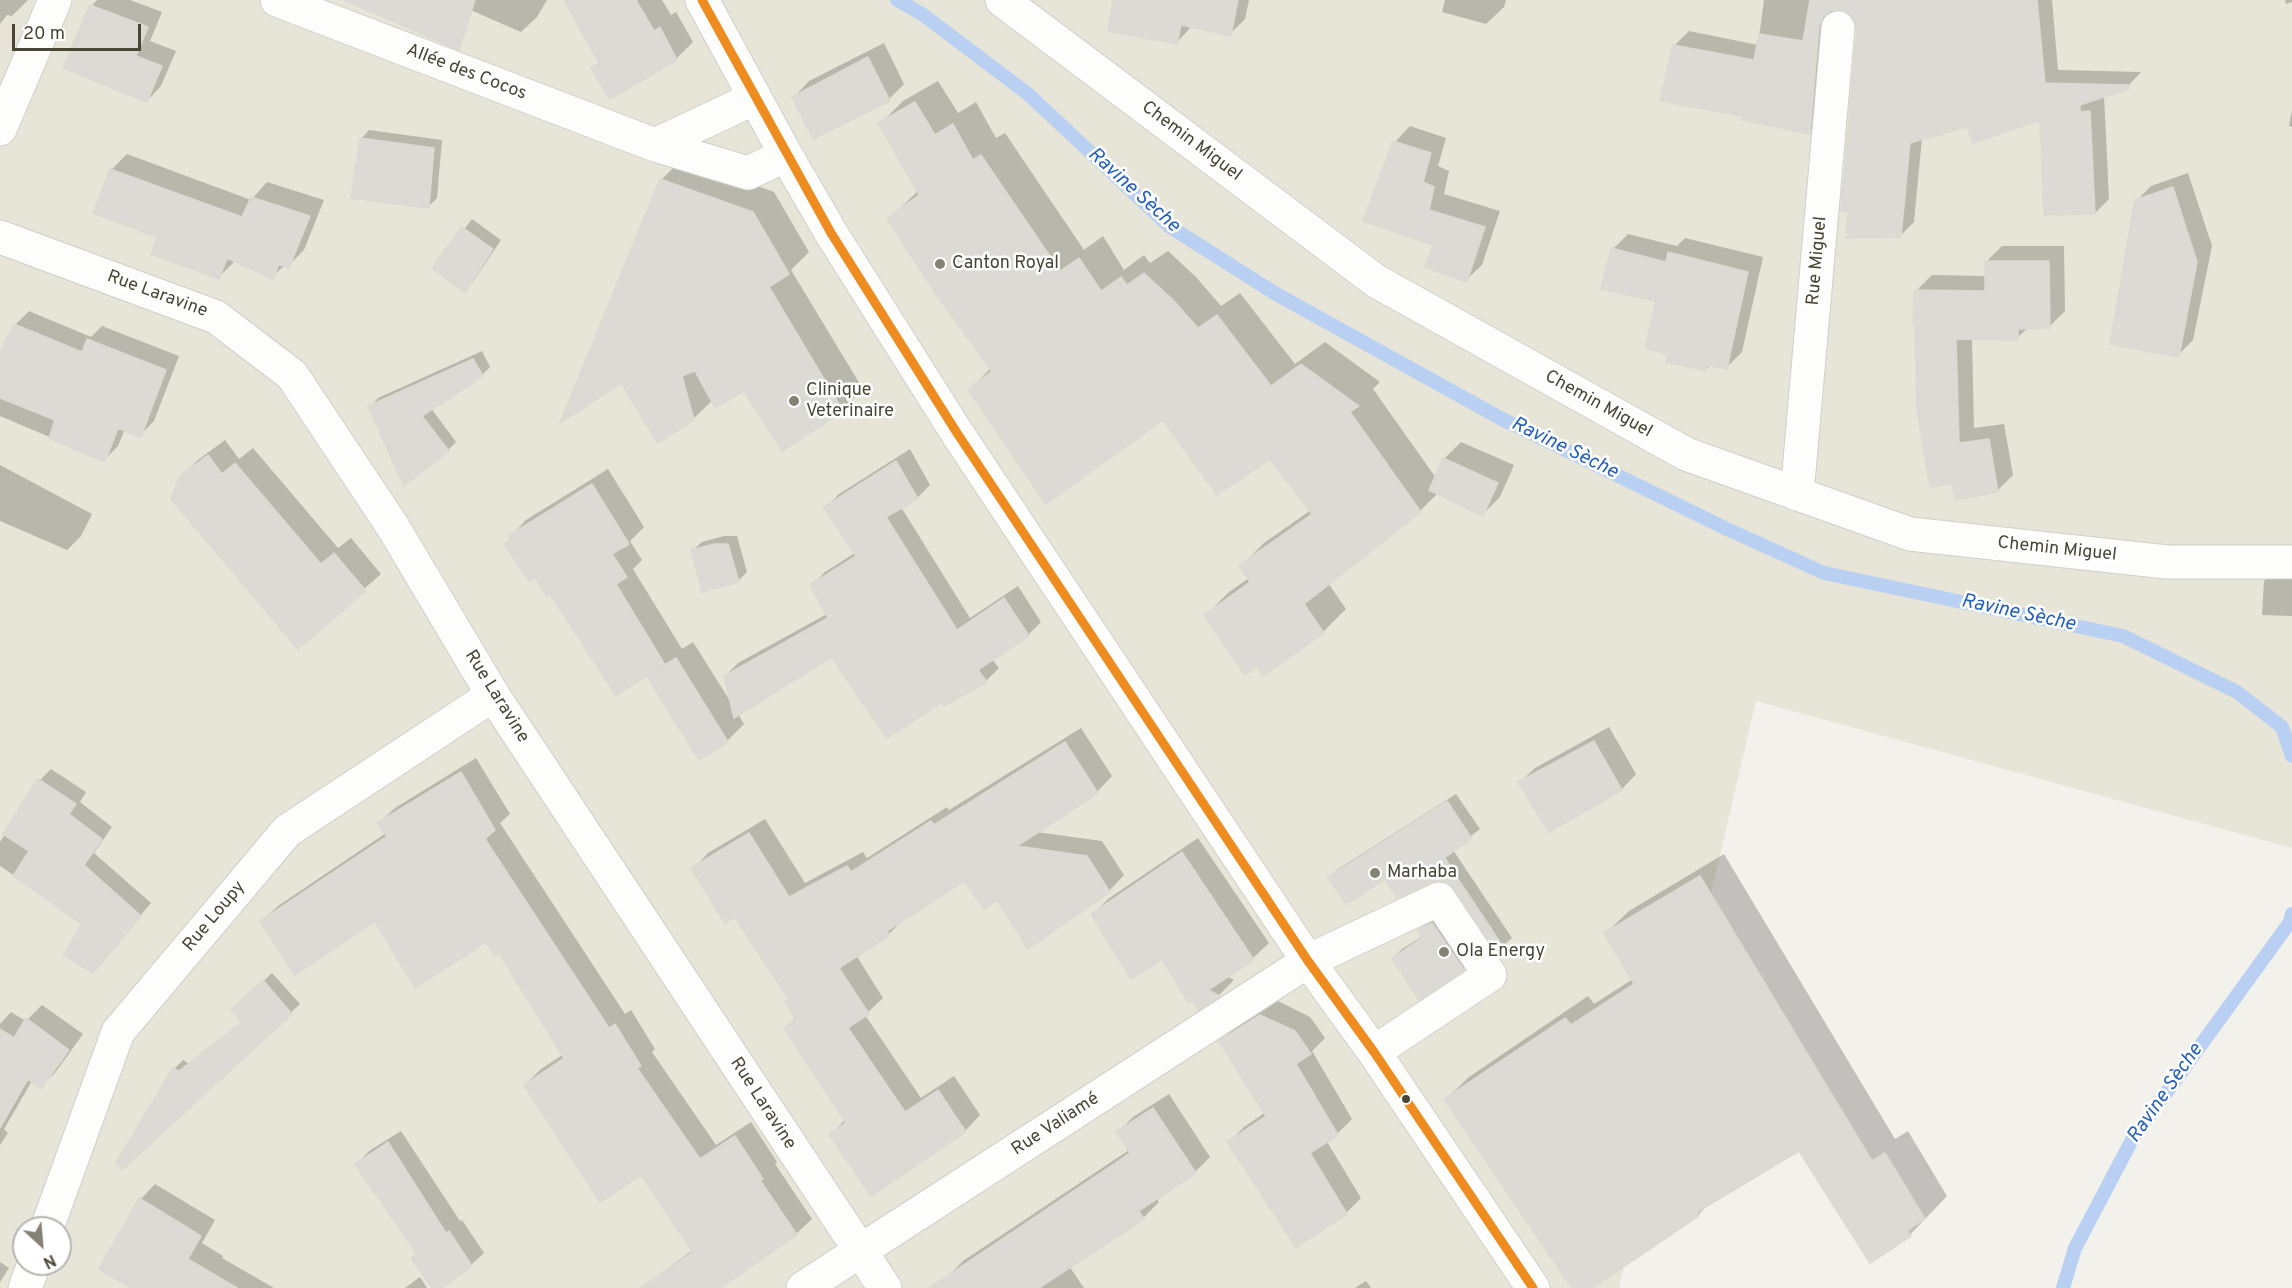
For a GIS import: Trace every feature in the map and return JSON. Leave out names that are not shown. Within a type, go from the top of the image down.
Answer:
[{"type":"street","points":[[0,129],[55,0]]},
{"type":"street","name":"Allée des Cocos","points":[[277,0],[655,144],[748,173],[786,155]]},
{"type":"street","points":[[702,0],[754,98],[831,233],[957,434],[1308,961],[1374,1052],[1533,1288]]},
{"type":"street","name":"Chemin Miguel","points":[[1002,0],[1376,281],[1686,454],[1910,534],[2167,562],[2292,562]]},
{"type":"street","name":"Rue Miguel","points":[[1797,494],[1838,28]]},
{"type":"street","points":[[655,144],[754,98]]},
{"type":"street","name":"Rue Laravine","points":[[0,237],[216,317],[292,375],[393,527],[493,695],[885,1288]]},
{"type":"street","name":"Rue Loupy","points":[[51,1216],[118,1032],[287,831],[493,695]]},
{"type":"street","name":"Rue Valiamé","points":[[803,1288],[1308,961],[1439,899],[1490,975],[1374,1052]]},
{"type":"shaded area","points":[[0,0],[2292,0],[2292,848],[1756,701],[1619,1288],[0,1288]]},
{"type":"building","points":[[344,0],[475,0],[459,50]]},
{"type":"building","points":[[564,0],[636,0],[654,31],[660,27],[677,60],[610,99],[591,68],[599,63]]},
{"type":"building","points":[[1113,0],[1238,0],[1231,36],[1181,25],[1177,44],[1108,31]]},
{"type":"building","points":[[1810,0],[2037,0],[2045,83],[2128,85],[2128,89],[2080,105],[2080,112],[2090,111],[2095,214],[2044,215],[2040,120],[1973,143],[1967,127],[1910,143],[1901,237],[1846,238],[1848,212],[1841,211],[1857,30],[1855,20],[1848,12],[1840,9],[1830,11],[1823,17],[1819,26],[1810,134],[1742,120],[1743,116],[1660,101],[1673,45],[1754,60],[1759,34],[1803,41]]},
{"type":"building","points":[[90,5],[148,27],[136,56],[162,66],[147,102],[63,68]]},
{"type":"building","points":[[868,57],[890,101],[813,139],[792,97]]},
{"type":"building","points":[[915,102],[935,135],[953,124],[973,160],[981,155],[1060,271],[1079,258],[1101,291],[1121,277],[1127,285],[1144,273],[1198,328],[1217,315],[1271,386],[1301,364],[1359,406],[1350,412],[1421,512],[1304,604],[1324,633],[1263,676],[1257,667],[1245,675],[1204,615],[1250,582],[1239,565],[1312,514],[1270,459],[1217,495],[1163,420],[1046,504],[968,389],[992,371],[937,296],[887,218],[919,195],[878,123]]},
{"type":"building","points":[[360,138],[434,148],[429,208],[351,198]]},
{"type":"building","points":[[1393,141],[1431,153],[1423,182],[1434,187],[1429,210],[1485,227],[1467,282],[1425,267],[1433,245],[1363,221]]},
{"type":"building","points":[[110,169],[242,217],[251,197],[310,216],[289,268],[279,264],[273,279],[227,258],[219,279],[151,254],[157,237],[93,213]]},
{"type":"building","points":[[660,179],[753,212],[789,274],[769,287],[843,411],[782,451],[744,391],[715,408],[695,371],[682,376],[694,420],[658,443],[621,383],[560,423]]},
{"type":"building","points":[[2173,187],[2197,262],[2179,357],[2110,344],[2135,200]]},
{"type":"building","points":[[462,227],[493,249],[465,293],[432,268]]},
{"type":"building","points":[[1611,248],[1666,262],[1668,252],[1748,272],[1727,369],[1707,365],[1706,371],[1666,362],[1667,354],[1645,348],[1656,301],[1601,289]]},
{"type":"building","points":[[1985,261],[2049,261],[2050,328],[2018,329],[2018,340],[1956,339],[1959,443],[1989,439],[1998,492],[1956,500],[1952,484],[1930,487],[1917,409],[1915,325],[1913,325],[1914,290],[1985,291]]},
{"type":"building","points":[[14,324],[82,352],[87,339],[166,370],[141,437],[118,428],[105,462],[49,438],[55,420],[0,398],[0,352]]},
{"type":"building","points":[[473,359],[483,376],[422,416],[449,451],[404,486],[368,406]]},
{"type":"building","points":[[208,455],[222,474],[235,463],[321,564],[334,553],[366,591],[298,649],[171,499],[180,476]]},
{"type":"building","points":[[1443,458],[1498,483],[1483,516],[1429,490]]},
{"type":"building","points":[[896,461],[918,499],[886,517],[957,630],[1004,598],[1029,636],[978,670],[987,682],[944,706],[942,702],[887,738],[831,657],[734,718],[724,676],[828,618],[810,585],[856,556],[824,507]]},
{"type":"building","points":[[592,484],[629,544],[612,554],[627,577],[616,584],[665,665],[616,695],[550,594],[547,596],[535,577],[529,581],[504,544],[511,540],[508,536]]},
{"type":"building","points":[[714,544],[728,544],[739,582],[702,592],[691,550]]},
{"type":"building","points":[[676,658],[728,742],[699,760],[647,676]]},
{"type":"building","points":[[1594,741],[1622,790],[1549,832],[1518,782]]},
{"type":"building","points":[[1065,742],[1098,793],[1017,846],[1087,856],[1110,892],[1028,949],[997,900],[984,909],[964,881],[887,931],[890,935],[839,968],[869,1014],[848,1028],[905,1112],[938,1090],[966,1132],[871,1196],[829,1134],[846,1123],[784,1028],[796,1019],[785,1002],[789,1000],[735,917],[725,923],[691,868],[749,833],[789,897],[847,866],[851,872],[931,821],[934,825]]},
{"type":"building","points":[[461,772],[495,830],[485,839],[609,1028],[615,1024],[641,1066],[637,1068],[700,1159],[735,1136],[763,1179],[760,1180],[797,1235],[720,1288],[640,1288],[693,1252],[641,1175],[600,1202],[524,1085],[564,1058],[499,953],[495,956],[486,942],[415,988],[375,921],[295,975],[260,921],[387,836],[377,823]]},
{"type":"building","points":[[38,779],[76,804],[69,814],[102,839],[84,865],[141,916],[93,973],[64,955],[82,924],[13,876],[29,851],[3,834]]},
{"type":"building","points":[[1447,801],[1472,839],[1444,858],[1504,948],[1497,952],[1448,882],[1440,880],[1431,882],[1397,898],[1385,879],[1346,904],[1328,877]]},
{"type":"building","points":[[1182,852],[1254,960],[1208,990],[1220,996],[1198,1010],[1192,1000],[1189,1003],[1162,959],[1131,979],[1091,914]]},
{"type":"building","points":[[1700,876],[1872,1161],[1885,1153],[1925,1219],[1907,1230],[1911,1236],[1870,1263],[1799,1151],[1697,1212],[1699,1216],[1592,1288],[1572,1288],[1444,1099],[1565,1018],[1571,1025],[1634,984],[1604,933]]},
{"type":"building","points":[[1432,923],[1464,970],[1419,1000],[1392,958],[1422,938],[1417,930]]},
{"type":"building","points":[[263,980],[292,1014],[123,1169],[116,1163],[173,1068],[179,1071],[242,1022],[231,1010]]},
{"type":"building","points":[[1260,1015],[1295,1031],[1311,1054],[1296,1064],[1338,1135],[1310,1153],[1347,1214],[1296,1247],[1227,1142],[1266,1116],[1219,1041]]},
{"type":"building","points":[[26,1018],[69,1050],[41,1089],[28,1079],[0,1128],[0,1029],[14,1038]]},
{"type":"building","points":[[1153,1108],[1196,1173],[1139,1211],[1144,1219],[1039,1288],[929,1288],[1130,1153],[1116,1132]]},
{"type":"building","points":[[388,1142],[446,1233],[449,1231],[472,1266],[442,1288],[432,1288],[411,1258],[417,1254],[355,1164]]},
{"type":"building","points":[[139,1198],[201,1236],[188,1259],[237,1288],[131,1288],[99,1269]]},
{"type":"waterway","name":"Ravine Sèche","points":[[897,0],[922,14],[1028,94],[1169,226],[1276,294],[1502,419],[1727,529],[1824,573],[2123,636],[2237,692],[2282,727],[2292,756]]},
{"type":"waterway","name":"Ravine Sèche","points":[[2063,1288],[2075,1248],[2132,1140],[2290,922],[2292,914]]},
{"type":"transit line","points":[[702,0],[831,233],[957,433],[1308,961],[1374,1052],[1533,1288]]},
{"type":"place","name":"Canton Royal","points":[[940,264]]},
{"type":"place","name":"Clinique Veterinaire","points":[[794,401]]},
{"type":"place","name":"Marhaba","points":[[1375,873]]},
{"type":"place","name":"Ola Energy","points":[[1444,952]]}]
